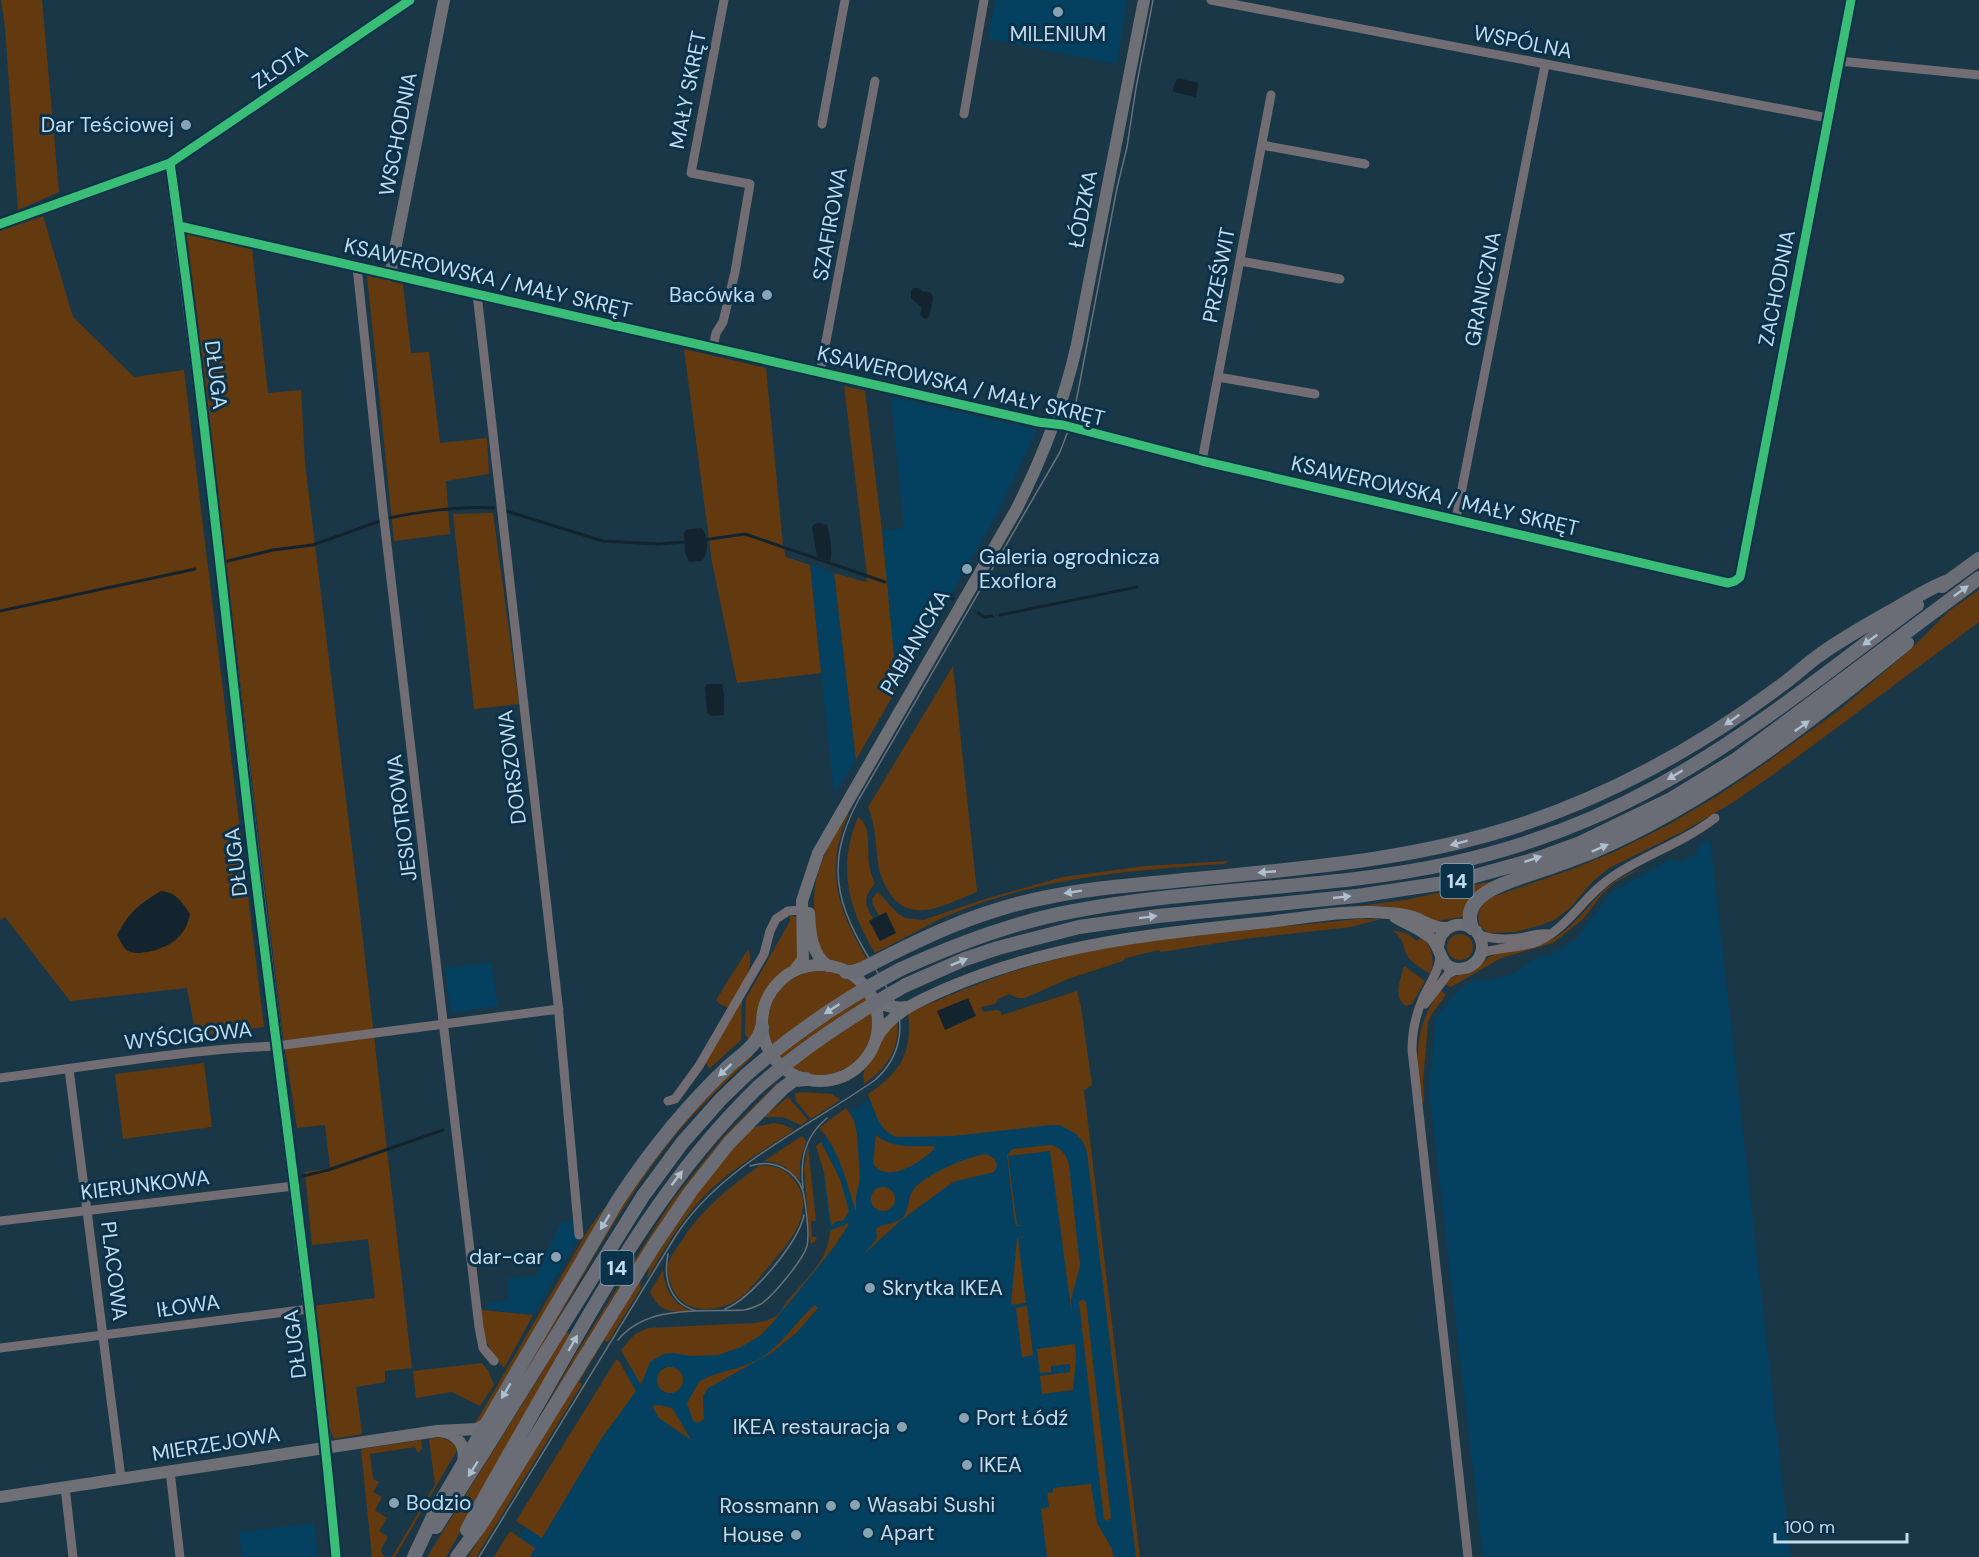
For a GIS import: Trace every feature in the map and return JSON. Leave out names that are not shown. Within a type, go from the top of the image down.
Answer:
[{"type":"main road","name":"14","points":[[415,1556],[446,1513],[664,1165],[746,1075],[784,1043],[828,1011],[901,969],[976,938],[1024,922],[1072,911],[1137,901],[1410,871],[1493,853],[1572,826],[1660,784],[1726,744],[1818,679],[1979,559]]},
{"type":"main road","name":"14","points":[[455,1557],[570,1347],[634,1239],[660,1201],[696,1153],[758,1087],[818,1038],[863,1009],[906,985],[965,959],[1079,927],[1158,916],[1367,895],[1457,881],[1580,843],[1671,799],[1735,760],[1979,578]]},
{"type":"main road","points":[[846,972],[858,971],[915,941],[957,923],[999,909],[1048,897],[1111,887],[1348,864],[1451,845],[1521,824],[1594,796],[1656,767],[1718,730],[1780,687],[1820,654],[1862,627],[1929,587],[1948,581]]},
{"type":"main road","points":[[1476,932],[1470,917],[1474,905],[1491,889],[1591,852],[1638,831],[1727,780],[1841,697],[1935,620],[1943,604]]},
{"type":"main road","points":[[415,1556],[437,1508],[640,1166],[686,1109],[754,1042],[762,1027]]},
{"type":"main road","points":[[455,1557],[500,1494],[655,1244],[691,1191],[729,1143],[784,1087],[794,1080],[806,1079]]},
{"type":"street","name":"ZŁOTA","points":[[0,224],[170,163],[410,0]]},
{"type":"street","name":"WSCHODNIA","points":[[390,275],[444,0]]},
{"type":"street","name":"MAŁY SKRĘT","points":[[713,348],[716,333],[723,322],[735,272],[750,184],[691,173],[724,0]]},
{"type":"street","points":[[822,124],[845,0]]},
{"type":"street","points":[[964,114],[984,0]]},
{"type":"street","name":"ŁÓDZKA","points":[[1054,424],[1077,344],[1144,0]]},
{"type":"street","name":"WSPÓLNA","points":[[1210,0],[1828,118]]},
{"type":"street","name":"ZACHODNIA","points":[[1735,581],[1740,577],[1851,0]]},
{"type":"street","points":[[1839,61],[1979,75]]},
{"type":"street","name":"GRANICZNA","points":[[1456,519],[1545,65]]},
{"type":"street","name":"SZAFIROWA","points":[[820,373],[875,81]]},
{"type":"street","name":"PRZEŚWIT","points":[[1202,461],[1271,95]]},
{"type":"street","points":[[1262,145],[1365,164]]},
{"type":"street","name":"DŁUGA","points":[[170,163],[326,1447],[336,1557]]},
{"type":"street","name":"KSAWEROWSKA / MAŁY SKRĘT","points":[[179,226],[820,373],[1054,424],[1202,461],[1728,583],[1735,581]]},
{"type":"street","points":[[1240,261],[1340,279]]},
{"type":"street","name":"JESIOTROWA","points":[[357,267],[479,1327],[483,1348],[494,1361]]},
{"type":"street","name":"DORSZOWA","points":[[477,294],[559,1009],[579,1235]]},
{"type":"street","points":[[1218,377],[1315,394]]},
{"type":"street","name":"PABIANICKA","points":[[794,972],[801,964],[803,956],[804,894],[824,842],[1016,510],[1054,424]]},
{"type":"street","points":[[1415,1025],[1427,1000],[1448,974],[1468,967],[1480,956],[1490,951],[1542,939],[1572,916],[1594,891],[1615,875],[1698,831],[1715,818]]},
{"type":"street","name":"PABIANICKA","points":[[809,879],[812,938],[818,956],[828,966]]},
{"type":"street","points":[[668,1101],[675,1099],[699,1066],[764,954],[776,919],[785,913],[802,910]]},
{"type":"street","points":[[876,1039],[877,1013],[871,997],[862,984],[846,972],[828,966],[807,967],[794,972],[777,984],[764,1011],[762,1027],[767,1045],[777,1060],[792,1073],[806,1079],[829,1080],[851,1072],[865,1059],[888,1022],[908,1006],[991,971],[1036,957],[1104,941],[1183,930],[1371,912],[1410,916],[1436,927],[1447,928],[1462,924],[1495,939],[1548,934]]},
{"type":"street","points":[[1391,914],[1430,937],[1448,965],[1458,969]]},
{"type":"street","points":[[1447,928],[1440,937],[1438,969],[1422,999],[1415,1025],[1412,1060],[1468,1557]]},
{"type":"street","points":[[1476,932],[1482,946],[1480,956]]},
{"type":"street","points":[[871,997],[891,1008],[908,1006]]},
{"type":"street","name":"WYŚCIGOWA","points":[[0,1078],[231,1048],[276,1046],[559,1009]]},
{"type":"street","name":"PLACOWA","points":[[69,1069],[121,1479]]},
{"type":"street","name":"KIERUNKOWA","points":[[0,1221],[294,1186]]},
{"type":"street","name":"IŁOWA","points":[[0,1348],[309,1309]]},
{"type":"street","name":"MIERZEJOWA","points":[[0,1497],[437,1431],[477,1429],[486,1424]]},
{"type":"street","points":[[437,1431],[450,1433],[458,1439],[464,1451],[463,1463]]},
{"type":"street","points":[[170,1471],[180,1557]]},
{"type":"street","points":[[65,1487],[73,1557]]},
{"type":"shaded area","points":[[1,0],[42,0],[59,192],[18,210],[5,27]]},
{"type":"shaded area","points":[[995,0],[1127,0],[1117,64],[988,39]]},
{"type":"shaded area","points":[[1179,78],[1198,83],[1196,97],[1174,92],[1176,80]]},
{"type":"shaded area","points":[[43,216],[73,317],[134,377],[184,370],[264,1027],[196,1036],[187,988],[70,1001],[5,917],[0,920],[0,231]]},
{"type":"shaded area","points":[[186,233],[252,249],[268,393],[301,390],[305,463],[412,1368],[385,1371],[385,1382],[356,1387],[362,1434],[334,1439],[331,1431],[328,1431],[312,1306],[375,1298],[368,1239],[312,1245],[305,1172],[330,1168],[325,1125],[297,1128],[283,1036]]},
{"type":"shaded area","points":[[367,275],[403,284],[411,353],[429,352],[440,443],[487,438],[489,474],[446,481],[450,534],[394,541]]},
{"type":"shaded area","points":[[913,288],[931,293],[933,298],[929,317],[925,319],[920,315],[922,308],[911,298]]},
{"type":"shaded area","points":[[684,349],[766,368],[783,545],[786,557],[810,565],[821,673],[737,683],[712,562]]},
{"type":"shaded area","points":[[844,386],[865,391],[882,531],[897,688],[856,760],[834,573],[866,582],[867,574]]},
{"type":"shaded area","points":[[891,397],[1037,430],[997,514],[897,688],[882,531],[904,528]]},
{"type":"shaded area","points":[[493,513],[519,704],[474,709],[453,514]]},
{"type":"shaded area","points":[[819,523],[827,525],[831,548],[830,561],[817,557],[812,527]]},
{"type":"shaded area","points":[[701,528],[707,540],[706,554],[702,561],[689,562],[685,552],[684,533],[686,530]]},
{"type":"shaded area","points":[[810,565],[834,573],[856,760],[834,794]]},
{"type":"shaded area","points":[[1979,590],[1979,622],[1732,803],[1682,832],[1609,868],[1592,882],[1569,909],[1554,920],[1515,932],[1488,933],[1480,926],[1479,910],[1490,898],[1614,852],[1666,826],[1746,777],[1838,711],[1911,649],[1949,611]]},
{"type":"shaded area","points":[[953,666],[977,892],[942,906],[919,910],[908,908],[898,902],[885,885],[879,870],[874,827],[868,807]]},
{"type":"shaded area","points":[[707,684],[722,684],[724,715],[712,716],[707,713],[705,687]]},
{"type":"shaded area","points":[[849,813],[837,852],[837,888],[848,923],[867,959],[850,965],[832,962],[820,952],[814,900],[818,872],[823,859],[846,814]]},
{"type":"shaded area","points":[[858,817],[867,832],[869,864],[875,883],[866,901],[873,919],[870,921],[886,913],[879,916],[873,905],[872,899],[878,892],[897,913],[905,918],[923,920],[985,899],[1063,877],[1145,866],[1229,861],[1224,864],[1153,869],[1084,878],[1016,892],[949,915],[875,953],[858,920],[849,887],[848,853]]},
{"type":"shaded area","points":[[1710,839],[1791,1557],[1483,1557],[1429,1089],[1436,1017],[1460,989],[1477,978],[1484,981],[1515,973],[1535,958],[1549,955],[1576,939],[1610,893],[1671,859],[1682,862],[1696,854],[1699,845]]},
{"type":"shaded area","points":[[1643,867],[1614,883],[1582,920],[1553,943],[1501,958],[1451,987],[1445,984],[1454,976],[1473,971],[1496,954],[1539,945],[1554,939],[1610,885]]},
{"type":"shaded area","points":[[1498,880],[1473,901],[1462,917],[1437,921],[1402,909],[1383,906],[1336,909],[1405,900]]},
{"type":"shaded area","points":[[161,891],[175,896],[190,914],[185,929],[175,940],[162,948],[142,953],[128,951],[117,935],[135,909]]},
{"type":"shaded area","points":[[886,912],[896,933],[880,941],[869,921]]},
{"type":"shaded area","points":[[790,915],[796,917],[800,951],[794,965],[777,977],[767,988],[759,1007],[755,1029],[749,1040],[745,1034],[746,998],[790,921]]},
{"type":"shaded area","points":[[1358,919],[1381,919],[1351,927],[1244,939],[1161,952],[1159,950],[1125,958],[1123,961],[1068,979],[1025,998],[1009,994],[998,999],[995,1004],[981,1007],[983,1012],[996,1010],[1002,1015],[1077,991],[1092,1085],[1084,1090],[1140,1557],[1136,1557],[1087,1152],[1083,1142],[1076,1134],[1060,1125],[953,1136],[897,1137],[881,1125],[868,1094],[888,1078],[902,1060],[908,1039],[908,1013],[998,977],[1068,956],[1150,941]]},
{"type":"shaded area","points":[[1392,930],[1408,934],[1417,941],[1421,938],[1425,941],[1432,954],[1430,974],[1410,959],[1400,938]]},
{"type":"shaded area","points":[[1460,934],[1469,938],[1473,947],[1469,956],[1460,960],[1451,956],[1447,947],[1451,938]]},
{"type":"shaded area","points":[[748,949],[750,964],[748,972],[728,1008],[716,1000]]},
{"type":"shaded area","points":[[491,962],[498,1006],[455,1012],[450,1009],[445,968]]},
{"type":"shaded area","points":[[1404,966],[1425,981],[1412,1004],[1406,1006],[1398,993]]},
{"type":"shaded area","points":[[820,971],[840,975],[857,986],[868,1003],[872,1023],[868,1043],[857,1060],[840,1071],[820,1075],[800,1071],[783,1060],[772,1043],[768,1023],[772,1003],[783,986],[800,975]]},
{"type":"shaded area","points":[[1440,990],[1445,996],[1428,1022],[1423,1082],[1424,1100],[1421,1105],[1418,1045],[1424,1020]]},
{"type":"shaded area","points":[[742,998],[741,1040],[709,1069],[706,1062]]},
{"type":"shaded area","points":[[968,998],[976,1016],[945,1030],[937,1011]]},
{"type":"shaded area","points":[[897,1019],[897,1039],[891,1056],[886,1064],[864,1084],[865,1069],[875,1055],[883,1035]]},
{"type":"shaded area","points":[[750,1053],[753,1056],[683,1126],[640,1182],[504,1406],[617,1212],[674,1131]]},
{"type":"shaded area","points":[[204,1063],[212,1127],[123,1139],[115,1074]]},
{"type":"shaded area","points":[[777,1083],[780,1087],[752,1113],[525,1443],[572,1360],[671,1202],[724,1136]]},
{"type":"shaded area","points":[[1092,1085],[1084,1090],[1140,1557],[506,1557],[654,1330],[768,1323],[831,1248],[820,1145],[833,1123],[870,1099]]},
{"type":"shaded area","points":[[795,1093],[832,1094],[840,1100],[811,1119],[796,1101]]},
{"type":"shaded area","points":[[788,1097],[808,1120],[801,1125],[783,1117],[763,1117]]},
{"type":"shaded area","points":[[846,1108],[854,1120],[857,1134],[860,1179],[856,1196],[856,1212],[838,1157],[819,1128]]},
{"type":"shaded area","points":[[774,1123],[794,1130],[742,1164],[706,1194],[676,1232],[647,1279],[650,1262],[675,1222],[730,1151],[755,1127]]},
{"type":"shaded area","points":[[876,1135],[896,1145],[933,1146],[935,1148],[914,1165],[895,1172],[886,1172],[873,1163]]},
{"type":"shaded area","points":[[802,1136],[806,1141],[800,1162],[800,1181],[785,1167],[764,1161]]},
{"type":"shaded area","points":[[821,1142],[840,1179],[849,1211],[843,1221],[837,1221],[831,1226],[824,1172],[816,1146]]},
{"type":"shaded area","points":[[1050,1145],[1062,1152],[1069,1165],[1080,1266],[1071,1300],[1072,1315],[1050,1151],[1008,1156],[1017,1225],[1023,1225],[1018,1226],[1015,1224],[1007,1155],[1013,1149]]},
{"type":"shaded area","points":[[808,1146],[816,1221],[811,1221],[812,1237],[817,1237],[815,1242],[810,1243],[804,1169]]},
{"type":"shaded area","points":[[986,1154],[995,1159],[997,1166],[994,1172],[953,1182],[900,1221],[864,1254],[877,1238],[876,1229],[896,1222],[905,1215],[910,1195],[925,1179],[946,1168]]},
{"type":"shaded area","points":[[759,1166],[778,1168],[787,1173],[801,1192],[802,1215],[792,1237],[749,1290],[737,1300],[727,1305],[705,1309],[694,1308],[684,1303],[669,1279],[668,1267],[671,1257],[706,1210],[726,1191]]},
{"type":"shaded area","points":[[878,1187],[888,1187],[895,1194],[895,1204],[888,1211],[878,1211],[871,1204],[871,1194]]},
{"type":"shaded area","points":[[613,1197],[483,1419],[474,1425],[590,1227]]},
{"type":"shaded area","name":"dar-car","points":[[576,1220],[578,1239],[533,1315],[487,1309],[487,1303],[509,1300],[507,1278],[536,1276],[561,1222]]},
{"type":"shaded area","points":[[848,1223],[836,1244],[774,1321],[761,1335],[741,1347],[718,1355],[663,1354],[650,1362],[641,1385],[621,1350],[635,1334],[648,1328],[755,1323],[772,1318],[781,1312],[787,1301],[821,1260],[829,1241],[830,1231]]},
{"type":"shaded area","points":[[1024,1236],[1018,1238],[1026,1303],[1011,1305],[1017,1238]]},
{"type":"shaded area","points":[[663,1270],[670,1295],[678,1304],[690,1311],[666,1309],[654,1299],[650,1292]]},
{"type":"shaded area","points":[[640,1278],[641,1288],[608,1342],[604,1340],[579,1382],[582,1384],[476,1557],[468,1557]]},
{"type":"shaded area","points":[[1083,1299],[1086,1302],[1111,1518],[1107,1521],[1104,1519],[1079,1302]]},
{"type":"shaded area","points":[[815,1305],[818,1308],[796,1333],[773,1352],[708,1388],[703,1396],[704,1419],[698,1423],[693,1421],[687,1403],[699,1382],[761,1358],[776,1346]]},
{"type":"shaded area","points":[[1027,1306],[1033,1355],[1022,1357],[1016,1308]]},
{"type":"shaded area","points":[[482,1310],[533,1315],[504,1368],[494,1356],[484,1334]]},
{"type":"shaded area","points":[[565,1331],[571,1335],[446,1557],[427,1557],[541,1374]]},
{"type":"shaded area","points":[[1075,1344],[1073,1390],[1042,1394],[1040,1376],[1070,1372],[1070,1364],[1051,1366],[1051,1372],[1040,1373],[1037,1349]]},
{"type":"shaded area","points":[[616,1360],[619,1361],[636,1391],[601,1439],[542,1538],[516,1521]]},
{"type":"shaded area","points":[[482,1363],[488,1370],[494,1385],[480,1406],[452,1392],[416,1398],[413,1371]]},
{"type":"shaded area","points":[[670,1367],[679,1371],[683,1380],[679,1389],[670,1393],[661,1389],[657,1380],[661,1371]]},
{"type":"shaded area","points":[[652,1406],[672,1408],[691,1440],[659,1418]]},
{"type":"shaded area","points":[[441,1437],[453,1443],[457,1450],[395,1557],[392,1557],[435,1484],[429,1439]]},
{"type":"shaded area","points":[[421,1440],[422,1449],[418,1453],[415,1447],[370,1454],[373,1479],[379,1482],[373,1492],[382,1497],[375,1510],[387,1518],[379,1531],[388,1537],[381,1549],[382,1554],[386,1557],[372,1557],[361,1449]]},
{"type":"shaded area","points":[[1091,1484],[1097,1523],[1114,1557],[1047,1557],[1041,1509],[1049,1507],[1047,1493],[1053,1492],[1053,1488]]},
{"type":"shaded area","points":[[314,1523],[318,1557],[242,1557],[239,1532]]},
{"type":"shaded area","points":[[510,1531],[535,1548],[530,1557],[494,1557]]},
{"type":"waterway","points":[[389,518],[442,510],[494,508]]},
{"type":"waterway","points":[[506,511],[603,541],[658,544],[685,542]]},
{"type":"waterway","points":[[228,561],[273,550],[313,545],[380,521]]},
{"type":"waterway","points":[[703,540],[745,534],[885,582]]},
{"type":"waterway","points":[[0,611],[195,569]]},
{"type":"waterway","points":[[1000,615],[1137,587]]},
{"type":"waterway","points":[[948,597],[953,599]]},
{"type":"waterway","points":[[978,613],[984,617],[992,616]]},
{"type":"waterway","points":[[303,1176],[328,1170],[443,1130]]},
{"type":"tram line","points":[[479,1557],[675,1237],[693,1212],[715,1190],[766,1150],[875,1080],[883,1072],[895,1052],[900,1031],[897,1009],[852,926],[843,903],[838,880],[839,856],[846,829],[859,799],[1060,452],[1073,418],[1127,147],[1153,0]]},
{"type":"tram line","points":[[803,1188],[802,1168],[805,1150],[813,1133],[827,1118]]},
{"type":"tram line","points":[[618,1340],[630,1328],[660,1315],[676,1312],[744,1310],[755,1307],[773,1294],[794,1268],[808,1243],[803,1191],[794,1176],[781,1167],[766,1164],[750,1166]]},
{"type":"tram line","points":[[725,1309],[747,1294],[772,1269],[793,1240],[804,1215]]},
{"type":"tram line","points":[[668,1254],[667,1272],[670,1289],[680,1303],[697,1311]]},
{"type":"cycle path","points":[[0,224],[170,163],[410,0]]},
{"type":"cycle path","points":[[179,226],[1038,422],[1063,425],[1202,461],[1728,583],[1740,577],[1851,0]]},
{"type":"cycle path","points":[[170,163],[193,336],[253,856],[308,1294],[336,1557]]},
{"type":"place","name":"MILENIUM","points":[[1058,12]]},
{"type":"place","name":"Dar Teściowej","points":[[186,125]]},
{"type":"place","name":"Bacówka","points":[[767,295]]},
{"type":"place","name":"Galeria ogrodnicza Exoflora","points":[[967,569]]},
{"type":"place","name":"dar-car","points":[[556,1257]]},
{"type":"place","name":"Skrytka IKEA","points":[[870,1288]]},
{"type":"place","name":"Port Łódź","points":[[964,1418]]},
{"type":"place","name":"IKEA restauracja","points":[[902,1427]]},
{"type":"place","name":"IKEA","points":[[967,1465]]},
{"type":"place","name":"Bodzio","points":[[394,1503]]},
{"type":"place","name":"Wasabi Sushi","points":[[855,1505]]},
{"type":"place","name":"Rossmann","points":[[831,1506]]},
{"type":"place","name":"Apart","points":[[868,1533]]},
{"type":"place","name":"House","points":[[796,1535]]}]
